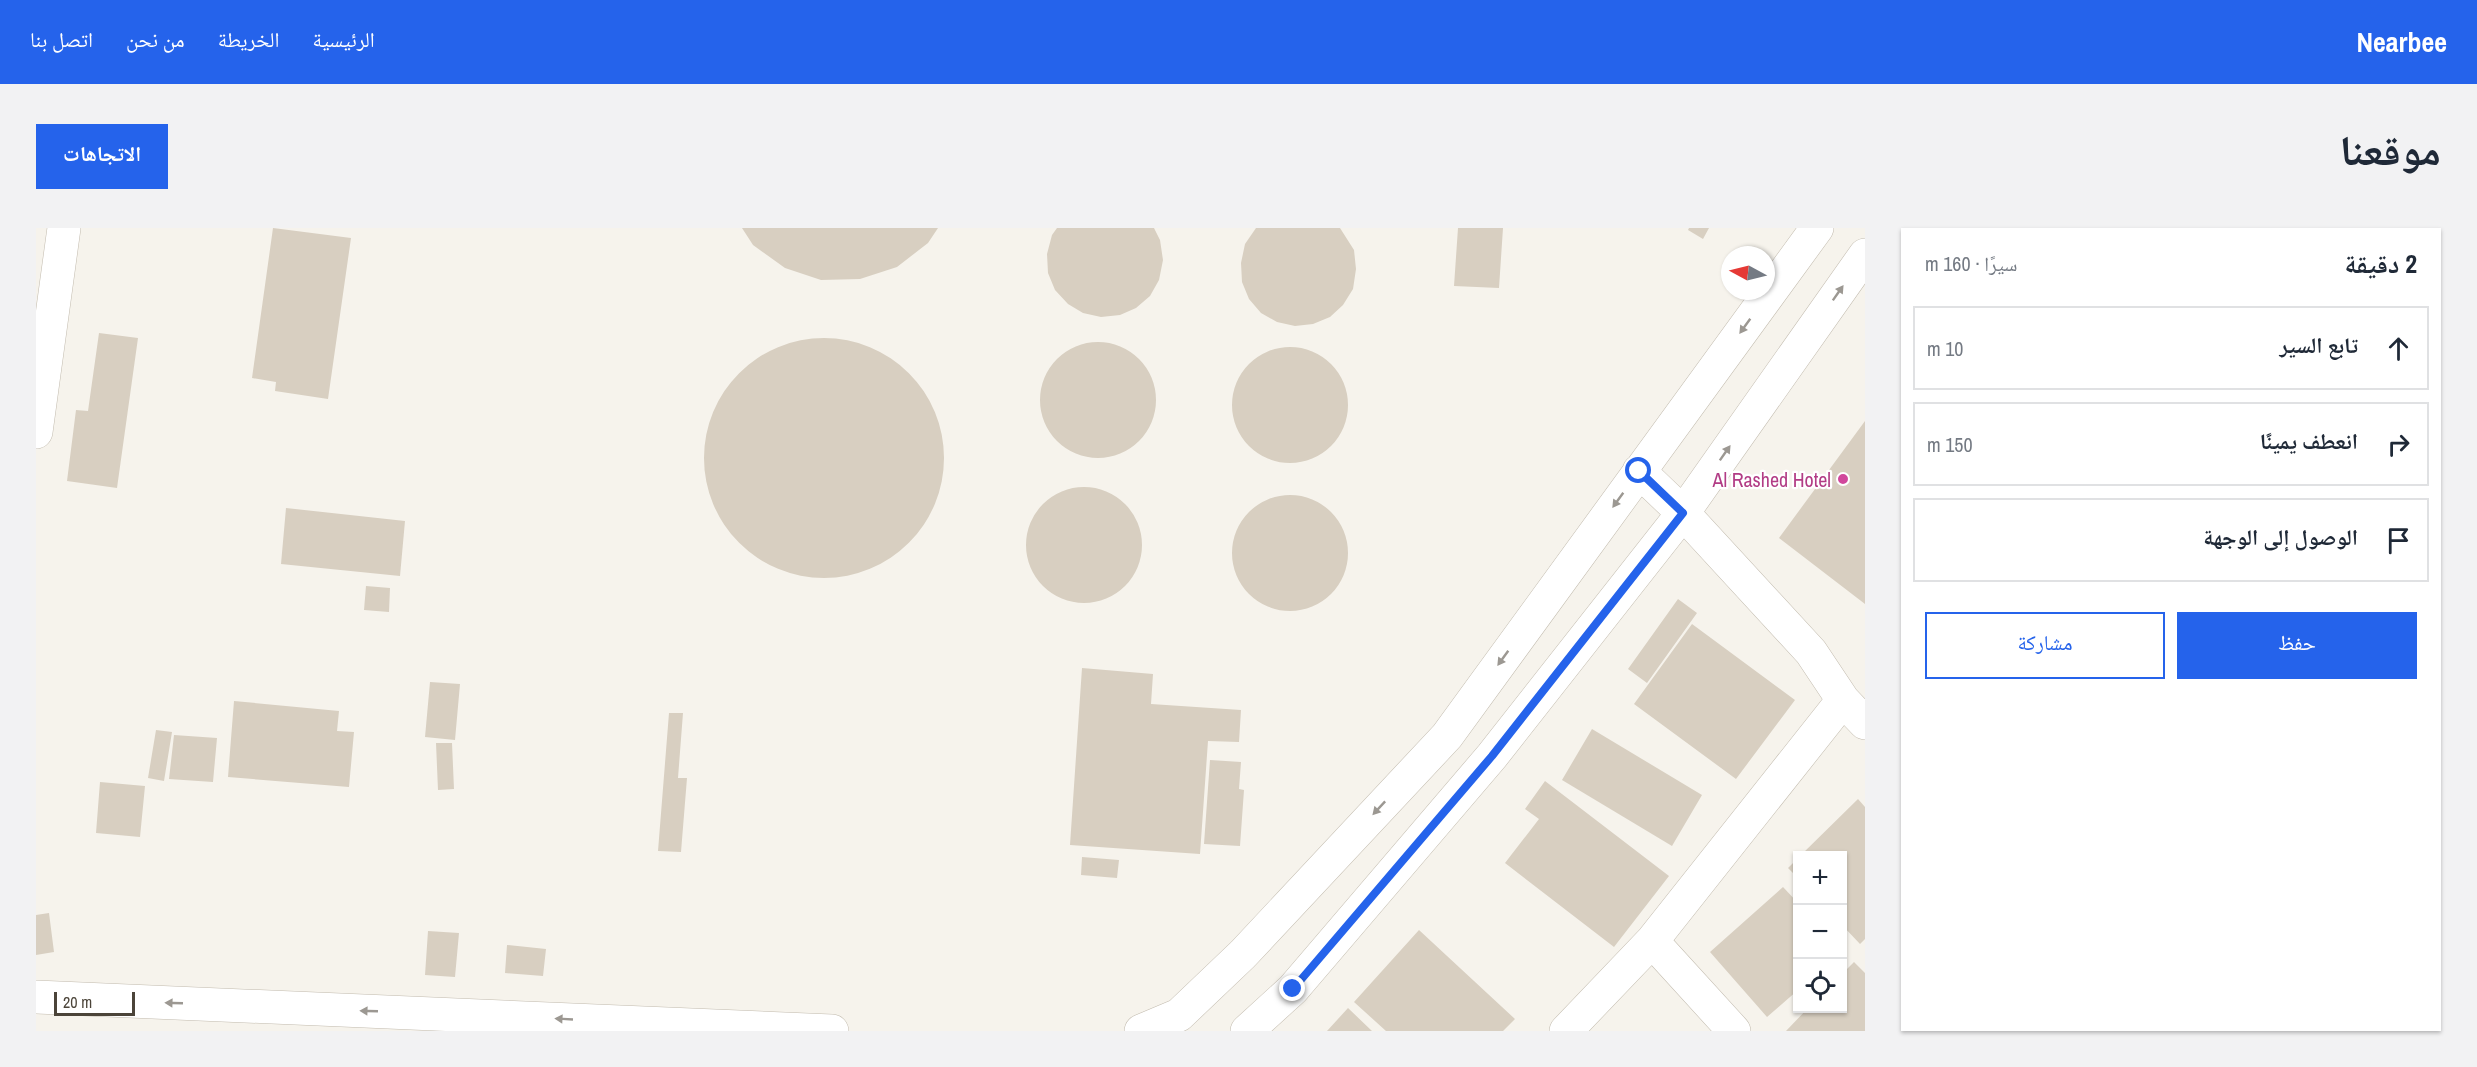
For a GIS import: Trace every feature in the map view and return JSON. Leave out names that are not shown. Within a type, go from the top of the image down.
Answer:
[{"type":"street","points":[[36,432],[64,228]]},
{"type":"street","points":[[1141,1031],[1179,1015],[1243,954],[1447,736],[1817,228]]},
{"type":"street","points":[[1247,1031],[1293,989],[1492,756],[1683,513],[1865,255]]},
{"type":"street","points":[[1566,1031],[1652,941],[1854,712],[1811,652],[1683,513],[1639,471]]},
{"type":"street","points":[[1652,941],[1734,1031]]},
{"type":"street","points":[[36,997],[413,1025],[832,1031]]},
{"type":"building","points":[[273,228],[351,238],[328,399],[275,391],[276,382],[252,378]]},
{"type":"building","points":[[742,228],[938,228],[928,243],[897,267],[860,279],[821,280],[785,268],[753,245]]},
{"type":"building","points":[[1057,228],[1154,228],[1160,240],[1163,260],[1159,280],[1150,296],[1136,308],[1120,315],[1101,317],[1083,313],[1068,304],[1055,290],[1048,273],[1047,254],[1052,235]]},
{"type":"building","points":[[1256,228],[1340,228],[1354,250],[1356,269],[1353,289],[1343,305],[1330,317],[1313,324],[1295,326],[1277,322],[1261,313],[1249,299],[1242,282],[1241,263],[1245,244]]},
{"type":"building","points":[[1458,228],[1503,228],[1499,288],[1454,286]]},
{"type":"building","points":[[1689,228],[1709,228],[1703,239],[1688,230]]},
{"type":"building","points":[[99,333],[138,338],[117,488],[67,481],[76,410],[88,411]]},
{"type":"building","points":[[824,338],[847,340],[870,347],[891,358],[909,373],[924,391],[935,412],[942,435],[944,458],[942,481],[935,504],[924,525],[909,543],[891,558],[870,569],[847,576],[824,578],[801,576],[778,569],[757,558],[739,543],[724,525],[713,504],[706,481],[704,458],[706,435],[713,412],[724,391],[739,373],[757,358],[778,347],[801,340]]},
{"type":"building","points":[[1098,342],[1120,347],[1139,359],[1151,378],[1156,400],[1151,422],[1139,441],[1120,453],[1098,458],[1076,453],[1057,441],[1045,422],[1040,400],[1045,378],[1057,359],[1076,347]]},
{"type":"building","points":[[1290,347],[1312,352],[1331,364],[1343,383],[1348,405],[1343,427],[1331,446],[1312,458],[1290,463],[1268,458],[1249,446],[1237,427],[1232,405],[1237,383],[1249,364],[1268,352]]},
{"type":"building","name":"Al Rashed Hotel","points":[[1865,421],[1865,604],[1779,538]]},
{"type":"building","points":[[1084,487],[1106,492],[1125,504],[1137,523],[1142,545],[1137,567],[1125,586],[1106,598],[1084,603],[1062,598],[1043,586],[1031,567],[1026,545],[1031,523],[1043,504],[1062,492]]},
{"type":"building","points":[[1290,495],[1312,500],[1331,512],[1343,531],[1348,553],[1343,575],[1331,594],[1312,606],[1290,611],[1268,606],[1249,594],[1237,575],[1232,553],[1237,531],[1249,512],[1268,500]]},
{"type":"building","points":[[286,508],[405,521],[400,576],[281,564]]},
{"type":"building","points":[[366,586],[390,588],[389,612],[364,610]]},
{"type":"building","points":[[1678,599],[1697,613],[1647,683],[1628,669]]},
{"type":"building","points":[[1692,624],[1795,700],[1736,779],[1634,704]]},
{"type":"building","points":[[1082,668],[1153,674],[1151,704],[1241,710],[1239,742],[1208,741],[1200,854],[1070,845]]},
{"type":"building","points":[[430,682],[460,684],[455,740],[425,737]]},
{"type":"building","points":[[234,701],[339,711],[337,731],[354,732],[349,787],[228,777]]},
{"type":"building","points":[[669,713],[683,713],[678,778],[687,778],[681,852],[658,851]]},
{"type":"building","points":[[1592,729],[1702,795],[1672,846],[1562,780]]},
{"type":"building","points":[[156,730],[172,732],[164,781],[148,778]]},
{"type":"building","points":[[174,735],[217,738],[213,782],[169,779]]},
{"type":"building","points":[[436,743],[452,743],[454,789],[438,790]]},
{"type":"building","points":[[1210,760],[1241,762],[1239,789],[1244,790],[1240,846],[1204,844]]},
{"type":"building","points":[[1545,781],[1669,876],[1614,947],[1505,863],[1539,819],[1525,809]]},
{"type":"building","points":[[100,782],[145,786],[140,837],[96,833]]},
{"type":"building","points":[[1858,799],[1865,807],[1865,939],[1860,944],[1847,930],[1847,851],[1805,851]]},
{"type":"building","points":[[1082,857],[1119,860],[1117,878],[1081,875]]},
{"type":"building","points":[[1793,863],[1793,873],[1788,868]]},
{"type":"building","points":[[1783,887],[1793,898],[1793,994],[1767,1017],[1710,952]]},
{"type":"building","points":[[49,913],[54,952],[36,955],[36,915]]},
{"type":"building","points":[[1419,930],[1515,1019],[1503,1031],[1386,1031],[1354,1002]]},
{"type":"building","points":[[428,931],[459,933],[455,977],[425,975]]},
{"type":"building","points":[[507,945],[546,949],[543,976],[505,973]]},
{"type":"building","points":[[1854,962],[1865,973],[1865,1031],[1786,1031],[1803,1013],[1847,1013],[1847,969]]},
{"type":"building","points":[[1348,1008],[1372,1031],[1327,1031]]},
{"type":"place","name":"Al Rashed Hotel","points":[[1843,479]]},
{"type":"route","points":[[1293,989],[1492,756],[1683,513],[1639,471]]}]
